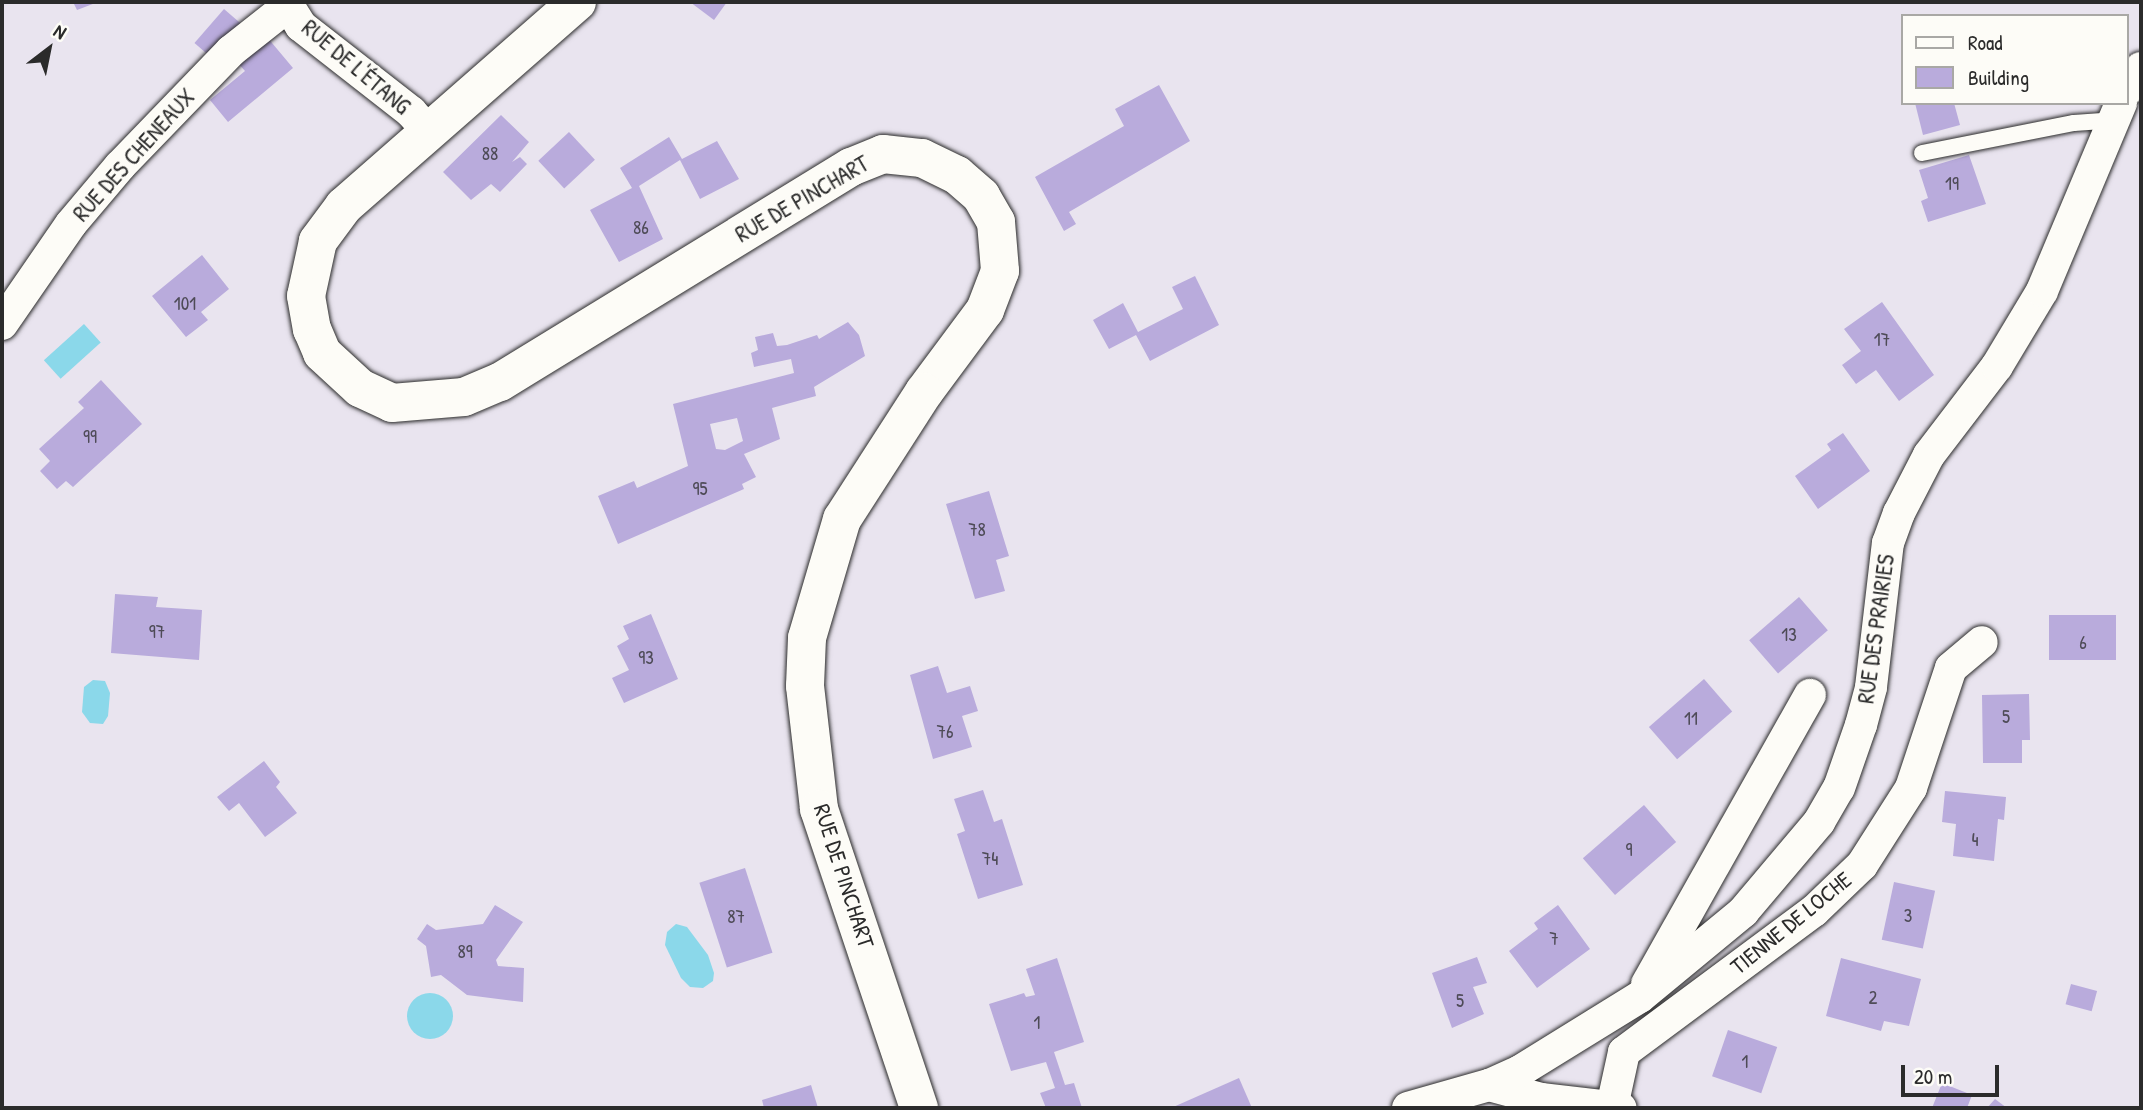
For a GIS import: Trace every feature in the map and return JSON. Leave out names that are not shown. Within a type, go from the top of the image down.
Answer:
[{"type":"main road","name":"RUE DE PINCHART","points":[[577,2],[344,206],[318,241],[306,296],[322,353],[360,387],[392,403],[464,397],[500,382],[785,206],[883,154],[922,158],[957,175],[981,196],[996,222],[1000,271],[985,310],[924,392],[842,519],[807,638],[805,686],[819,809],[919,1108]]},
{"type":"street","name":"RUE DE L'ÉTANG","points":[[287,4],[301,26],[411,112],[428,131]]},
{"type":"street","name":"RUE DES CHENEAUX","points":[[2,324],[71,224],[120,166],[231,51],[287,4]]},
{"type":"street","points":[[2129,87],[2141,68]]},
{"type":"street","name":"RUE DES PRAIRIES","points":[[1408,1108],[1489,1085],[1640,997],[1712,941],[1775,879],[1839,788],[1871,687],[1888,542],[1899,513],[1929,455],[1997,366],[2042,291],[2117,112]]},
{"type":"street","name":"TIENNE DE LOCHE","points":[[1616,1107],[1624,1052],[1814,911],[1862,865],[1911,788],[1951,668],[1982,642]]},
{"type":"street","points":[[1640,997],[1810,695]]},
{"type":"street","points":[[1489,1085],[1541,1099],[1616,1107]]},
{"type":"lane","points":[[1923,153],[2117,112]]},
{"type":"water","points":[[84,324],[101,343],[61,379],[44,360]]},
{"type":"water","points":[[93,680],[105,681],[110,693],[108,716],[103,724],[90,723],[82,712],[84,687]]},
{"type":"water","points":[[676,924],[687,927],[708,955],[714,973],[713,981],[703,988],[690,987],[681,978],[665,945],[667,932]]},
{"type":"water","points":[[430,993],[447,999],[453,1016],[447,1033],[430,1039],[413,1033],[407,1016],[413,999]]},
{"type":"building","points":[[73,2],[98,2],[77,10]]},
{"type":"building","points":[[690,2],[727,2],[714,20]]},
{"type":"building","points":[[224,9],[241,24],[212,58],[194,43]]},
{"type":"building","points":[[267,37],[293,68],[228,122],[210,100],[245,71],[237,62]]},
{"type":"building","points":[[1159,85],[1190,141],[1069,212],[1076,224],[1064,231],[1035,177],[1124,126],[1115,109]]},
{"type":"building","points":[[1916,105],[1955,105],[1960,125],[1923,135]]},
{"type":"building","points":[[501,115],[529,142],[512,162],[520,157],[527,164],[500,192],[491,184],[471,200],[443,172]]},
{"type":"building","points":[[569,132],[595,160],[564,188],[538,161]]},
{"type":"building","points":[[669,137],[682,159],[717,141],[739,179],[700,199],[680,160],[639,186],[663,239],[619,262],[590,210],[632,188],[620,168]]},
{"type":"building","points":[[1969,155],[1986,204],[1928,222],[1921,201],[1928,198],[1919,170]]},
{"type":"building","points":[[202,255],[229,289],[201,312],[208,320],[186,337],[152,296]]},
{"type":"building","points":[[1195,276],[1219,325],[1150,361],[1136,335],[1109,349],[1093,320],[1123,303],[1138,332],[1183,309],[1172,287]]},
{"type":"building","points":[[1882,302],[1934,375],[1899,401],[1876,370],[1856,384],[1842,365],[1861,351],[1844,329]]},
{"type":"building","points":[[848,322],[859,335],[865,356],[814,387],[816,396],[772,408],[780,439],[744,454],[756,477],[742,484],[744,489],[618,544],[598,496],[634,481],[637,488],[688,466],[673,404],[794,373],[791,359],[754,367],[751,353],[758,350],[755,337],[773,333],[777,346],[817,335],[819,339]],"holes":[[[737,418],[743,441],[725,450],[716,449],[710,424]]]},
{"type":"building","points":[[101,380],[142,424],[73,487],[66,481],[57,489],[40,471],[50,461],[39,449],[84,408],[78,402]]},
{"type":"building","points":[[1843,433],[1870,471],[1818,509],[1795,476],[1831,450],[1827,444]]},
{"type":"building","points":[[989,491],[1009,556],[996,560],[1005,591],[975,599],[946,504]]},
{"type":"building","points":[[115,594],[158,597],[156,607],[202,610],[199,660],[111,653]]},
{"type":"building","points":[[1799,597],[1828,630],[1778,674],[1749,640]]},
{"type":"building","points":[[651,614],[678,679],[624,703],[612,678],[629,670],[617,646],[629,639],[623,626]]},
{"type":"building","points":[[2049,615],[2116,615],[2116,660],[2049,660]]},
{"type":"building","points":[[938,666],[947,693],[970,686],[978,711],[962,716],[972,747],[933,759],[910,675]]},
{"type":"building","points":[[1704,679],[1732,711],[1677,759],[1649,727]]},
{"type":"building","points":[[2029,694],[2030,740],[2022,740],[2022,763],[1983,763],[1982,695]]},
{"type":"building","points":[[264,761],[280,782],[276,787],[297,813],[265,837],[239,803],[229,811],[217,797]]},
{"type":"building","points":[[983,790],[994,822],[1002,819],[1023,885],[978,899],[957,834],[965,831],[954,799]]},
{"type":"building","points":[[1945,791],[2006,797],[2004,820],[1998,819],[1994,861],[1953,856],[1956,824],[1942,822]]},
{"type":"building","points":[[1644,805],[1676,842],[1615,895],[1583,858]]},
{"type":"building","points":[[745,868],[773,953],[727,967],[699,883]]},
{"type":"building","points":[[1894,882],[1935,891],[1923,948],[1882,940]]},
{"type":"building","points":[[495,905],[523,922],[496,960],[498,966],[524,968],[523,1002],[467,995],[441,975],[431,977],[426,946],[417,939],[427,924],[436,930],[483,924]]},
{"type":"building","points":[[1558,905],[1590,949],[1537,988],[1509,951],[1538,929],[1534,923]]},
{"type":"building","points":[[1477,957],[1487,983],[1473,987],[1484,1014],[1452,1028],[1432,973]]},
{"type":"building","points":[[1057,958],[1084,1042],[1054,1052],[1065,1085],[1074,1083],[1082,1108],[1046,1108],[1040,1093],[1055,1088],[1046,1062],[1011,1071],[989,1004],[1024,993],[1026,997],[1035,995],[1026,969]]},
{"type":"building","points":[[1841,958],[1921,979],[1909,1026],[1884,1021],[1881,1031],[1826,1016]]},
{"type":"building","points":[[2071,984],[2097,991],[2092,1011],[2066,1004]]},
{"type":"building","points":[[1728,1030],[1777,1047],[1761,1093],[1712,1076]]},
{"type":"building","points":[[1239,1078],[1252,1108],[1171,1108]]},
{"type":"building","points":[[1942,1083],[1972,1095],[1967,1108],[1932,1108]]},
{"type":"building","points":[[811,1085],[818,1108],[764,1108],[762,1100]]},
{"type":"building","points":[[1995,1099],[2007,1108],[1987,1108]]}]
